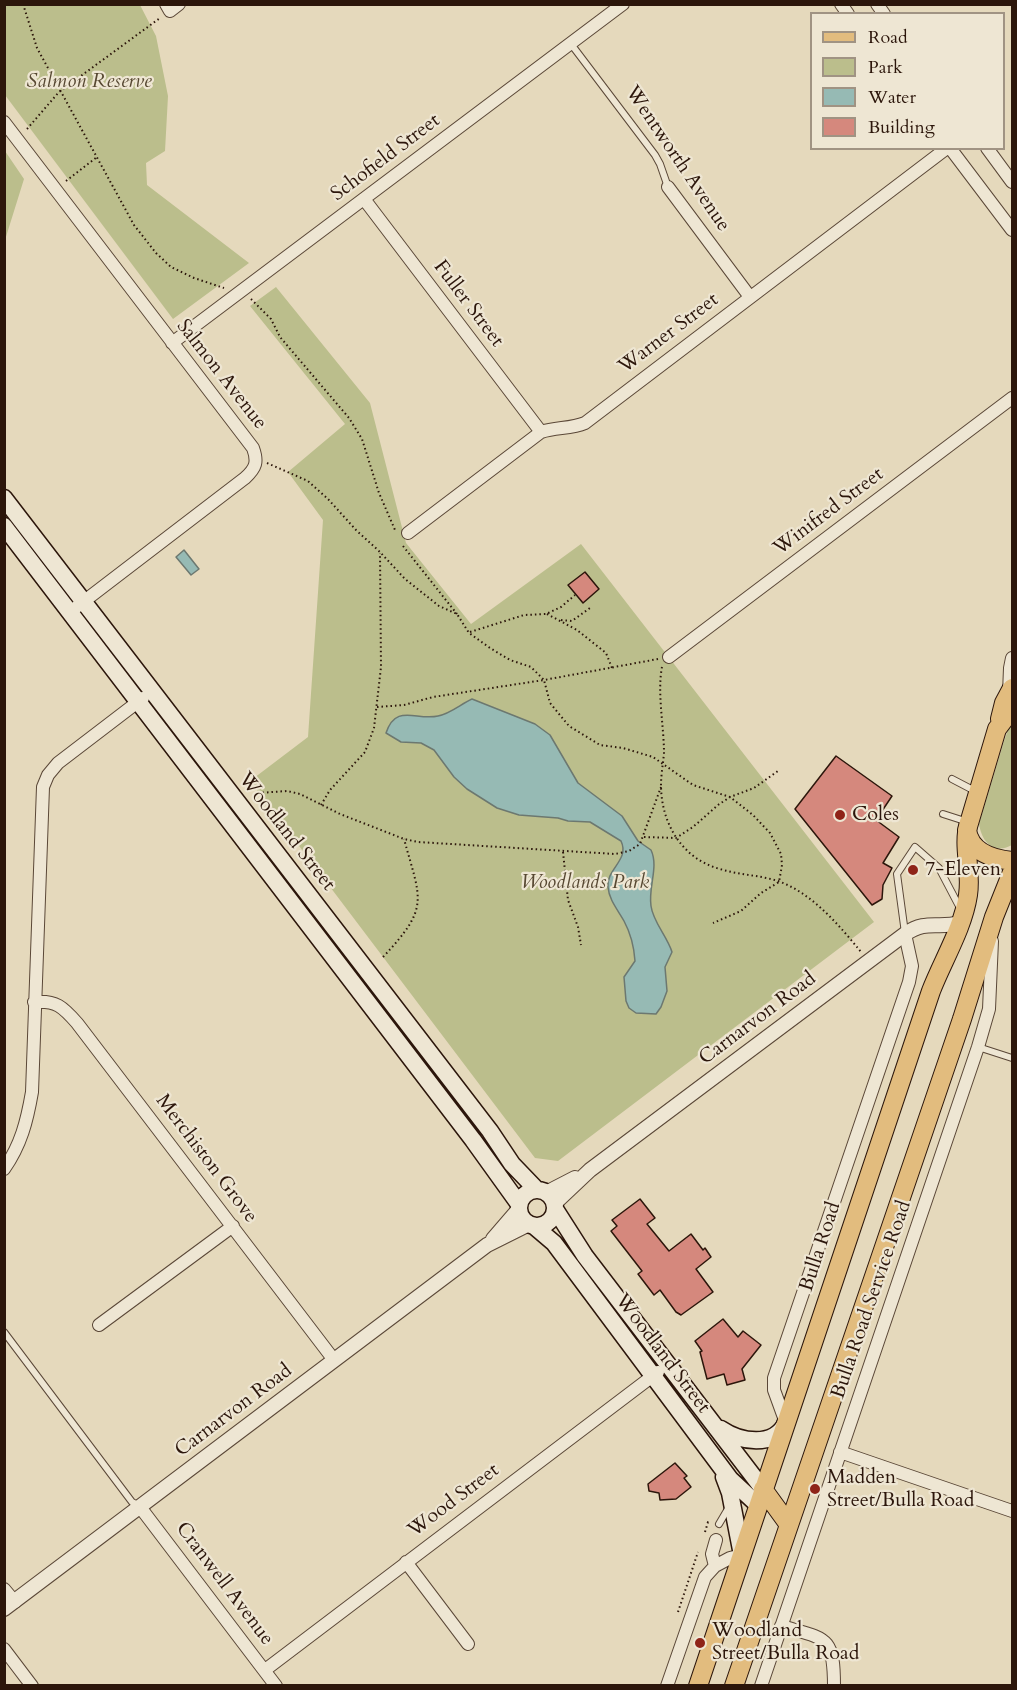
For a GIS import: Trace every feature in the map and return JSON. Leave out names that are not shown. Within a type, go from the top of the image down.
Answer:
[{"type":"main road","name":"Woodland Street","points":[[4,498],[77,607],[519,1207]]},
{"type":"main road","name":"Woodland Street","points":[[4,526],[77,607]]},
{"type":"main road","name":"Bulla Road","points":[[698,1686],[931,991],[961,919],[968,891],[965,839],[997,729],[1011,696]]},
{"type":"main road","name":"Woodland Street","points":[[145,697],[420,1040],[490,1131],[512,1164],[548,1199],[585,1256],[711,1421],[761,1497]]},
{"type":"main road","points":[[969,822],[968,834],[978,849],[988,856],[1012,861]]},
{"type":"main road","points":[[734,1686],[962,1019],[992,922],[1012,872]]},
{"type":"main road","points":[[405,1051],[420,1040]]},
{"type":"main road","points":[[525,1194],[548,1199],[550,1220],[540,1226],[531,1225],[524,1221],[519,1207],[525,1194]]},
{"type":"main road","name":"Woodland Street","points":[[531,1225],[554,1243],[740,1490],[761,1497]]},
{"type":"main road","points":[[711,1421],[734,1437],[753,1440],[774,1436],[783,1429],[786,1423]]},
{"type":"main road","points":[[719,1465],[728,1488],[742,1555]]},
{"type":"main road","points":[[761,1497],[789,1526]]},
{"type":"street","name":"Schofield Street","points":[[172,343],[623,4]]},
{"type":"street","name":"Salmon Avenue","points":[[4,122],[253,448],[256,458],[256,466],[245,478],[77,607]]},
{"type":"street","name":"Warner Street","points":[[402,533],[541,432],[585,423],[945,150]]},
{"type":"street","points":[[950,150],[1012,230]]},
{"type":"street","points":[[988,150],[1012,182]]},
{"type":"street","name":"Wentworth Avenue","points":[[668,187],[750,297]]},
{"type":"street","name":"Fuller Street","points":[[364,199],[541,432]]},
{"type":"street","name":"Winifred Street","points":[[669,657],[1012,398]]},
{"type":"street","points":[[1011,696],[1012,658]]},
{"type":"street","points":[[4,1169],[15,1154],[27,1123],[32,1092],[43,787],[48,774],[58,764],[145,697]]},
{"type":"street","name":"Carnarvon Road","points":[[548,1199],[905,934],[926,924],[948,926],[961,919]]},
{"type":"street","name":"Bulla Road Service Road","points":[[761,1686],[988,1015],[992,922]]},
{"type":"street","points":[[786,1423],[774,1390],[774,1378],[909,982],[912,966],[905,934]]},
{"type":"street","name":"Merchiston Grove","points":[[34,1002],[48,1001],[66,1011],[334,1360]]},
{"type":"street","name":"Carnarvon Road","points":[[487,1245],[519,1207]]},
{"type":"street","name":"Carnarvon Road","points":[[10,1605],[487,1245],[531,1225]]},
{"type":"street","points":[[99,1325],[233,1226]]},
{"type":"street","name":"Wood Street","points":[[265,1670],[668,1365]]},
{"type":"street","points":[[840,1452],[1012,1511]]},
{"type":"street","name":"Cranwell Avenue","points":[[140,1507],[276,1686]]},
{"type":"street","points":[[715,1566],[712,1556],[716,1540]]},
{"type":"street","points":[[668,1686],[705,1577],[715,1566],[725,1560],[742,1555]]},
{"type":"street","points":[[406,1562],[468,1644]]},
{"type":"street","points":[[4,1589],[10,1605]]},
{"type":"street","points":[[781,1626],[818,1637],[830,1646],[834,1662],[834,1686]]},
{"type":"street","points":[[4,1649],[32,1686]]},
{"type":"lane","name":"Wentworth Avenue","points":[[571,44],[655,155],[668,187]]},
{"type":"lane","points":[[952,779],[978,793]]},
{"type":"lane","points":[[943,814],[969,822]]},
{"type":"lane","points":[[905,934],[897,874],[915,847],[939,867],[955,896],[961,919]]},
{"type":"lane","points":[[978,1047],[1012,1058]]},
{"type":"lane","points":[[4,1332],[132,1502],[140,1507]]},
{"type":"lane","points":[[719,1524],[725,1511],[732,1504]]},
{"type":"path","points":[[23,4],[37,48],[59,92],[77,120],[134,225],[156,254],[171,267],[253,300],[271,319],[280,337],[349,418],[362,439],[379,493],[402,533]]},
{"type":"path","points":[[15,136],[27,129],[59,92],[171,7]]},
{"type":"path","points":[[55,189],[97,157]]},
{"type":"path","points":[[256,458],[308,482],[328,499],[405,579],[439,606],[457,614]]},
{"type":"path","points":[[400,543],[457,614],[469,633],[510,660],[531,667],[544,680],[550,702],[569,726],[600,745],[653,757],[693,785],[730,797],[764,826],[777,844],[782,865],[779,882],[761,893],[741,911],[713,923]]},
{"type":"path","points":[[321,805],[330,790],[365,752],[374,728],[381,667],[380,552]]},
{"type":"path","points":[[469,633],[524,615],[546,614],[561,607],[575,595]]},
{"type":"path","points":[[560,620],[572,621],[590,608]]},
{"type":"path","points":[[546,614],[577,630],[606,653],[612,668]]},
{"type":"path","points":[[377,706],[404,705],[433,697],[669,657]]},
{"type":"path","points":[[669,657],[661,668],[663,763],[661,787],[666,818],[676,838],[695,858],[707,865],[779,882],[801,893],[822,910],[867,960]]},
{"type":"path","points":[[644,837],[676,838],[730,797],[754,788],[778,771]]},
{"type":"path","points":[[258,793],[287,791],[300,794],[404,839],[418,842],[615,854],[629,851],[640,844],[661,787]]},
{"type":"path","points":[[383,957],[413,921],[417,904],[417,885],[404,839]]},
{"type":"path","points":[[564,852],[568,900],[578,927],[580,945]]},
{"type":"green space","name":"Salmon Reserve","points":[[5,4],[140,5],[156,36],[168,96],[165,151],[146,163],[147,185],[249,263],[173,319],[5,95]]},
{"type":"green space","points":[[4,151],[24,179],[5,240]]},
{"type":"green space","name":"Woodlands Park","points":[[276,287],[370,403],[406,543],[471,624],[581,544],[874,922],[558,1161],[535,1158],[250,781],[308,737],[323,520],[288,472],[345,424],[250,306]]},
{"type":"green space","points":[[1012,719],[1012,845],[999,848],[986,841],[979,824]]},
{"type":"water","points":[[184,550],[199,569],[191,575],[176,557]]},
{"type":"water","points":[[472,699],[535,724],[550,735],[578,783],[622,816],[638,841],[651,850],[654,870],[651,906],[654,918],[672,952],[665,967],[667,991],[656,1014],[636,1013],[629,1008],[626,1001],[624,977],[635,961],[634,950],[629,931],[612,901],[608,887],[610,875],[622,854],[621,841],[590,822],[519,815],[497,808],[467,789],[454,777],[434,750],[421,743],[401,742],[386,733],[395,718],[407,715],[438,716]]},
{"type":"building","points":[[585,572],[599,589],[583,603],[568,585]]},
{"type":"building","name":"Coles","points":[[836,756],[892,796],[876,820],[899,837],[883,863],[892,868],[883,885],[882,899],[872,905],[795,809]]},
{"type":"building","points":[[640,1199],[655,1218],[647,1224],[669,1251],[691,1234],[711,1257],[696,1269],[713,1292],[681,1315],[676,1312],[660,1290],[654,1295],[638,1274],[642,1271],[611,1231],[617,1226],[612,1220]]},
{"type":"building","points":[[723,1319],[738,1337],[743,1331],[761,1345],[742,1369],[745,1380],[727,1385],[724,1374],[707,1379],[700,1352],[702,1351],[695,1341]]},
{"type":"building","points":[[675,1463],[687,1476],[684,1478],[691,1487],[676,1499],[660,1500],[659,1493],[649,1491],[648,1484]]},
{"type":"place","name":"Coles","points":[[840,815]]},
{"type":"place","name":"7-Eleven","points":[[913,870]]},
{"type":"place","name":"Madden Street/Bulla Road","points":[[815,1489]]},
{"type":"place","name":"Woodland Street/Bulla Road","points":[[700,1643]]}]
